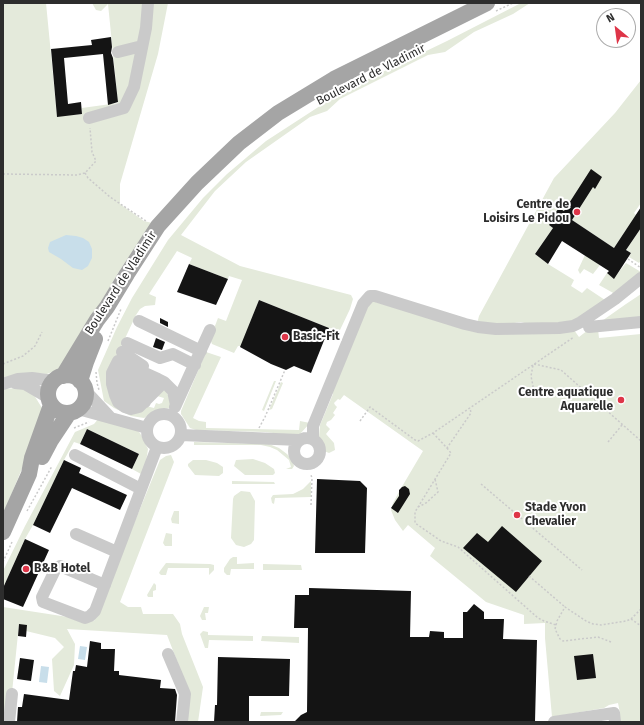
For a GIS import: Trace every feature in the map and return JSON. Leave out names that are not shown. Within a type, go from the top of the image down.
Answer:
[{"type":"main road","name":"Boulevard de Vladimir","points":[[58,378],[107,307],[158,226],[197,182],[239,143],[278,113],[334,79],[490,8]]},
{"type":"main road","points":[[29,474],[40,461],[51,440],[84,400],[83,386],[86,362],[107,307]]},
{"type":"main road","points":[[8,536],[29,474],[32,458],[50,402],[48,392],[50,386],[58,378],[69,376],[75,377],[83,386]]},
{"type":"main road","points":[[50,402],[59,411],[74,411]]},
{"type":"street","points":[[88,118],[124,108],[134,87],[146,28],[148,3]]},
{"type":"street","points":[[118,52],[142,46]]},
{"type":"street","points":[[294,454],[295,446],[306,439],[313,426],[363,304],[370,296],[375,296],[478,327],[496,329],[559,328],[573,326],[581,322],[615,299],[641,270]]},
{"type":"street","points":[[139,321],[201,351]]},
{"type":"street","points":[[589,326],[641,322]]},
{"type":"street","points":[[118,363],[159,387],[172,390],[174,410],[181,435],[175,444],[170,447],[157,447],[150,442],[147,428],[151,420],[155,417],[174,410],[210,330]]},
{"type":"street","points":[[118,363],[160,358],[173,354],[194,365]]},
{"type":"street","points":[[118,363],[129,387],[135,390],[159,387]]},
{"type":"street","points":[[118,363],[144,366],[170,378],[183,391]]},
{"type":"street","points":[[118,363],[115,395],[118,402],[131,409],[139,407],[159,387]]},
{"type":"street","points":[[5,383],[32,378],[58,378]]},
{"type":"street","points":[[5,383],[25,384],[50,402]]},
{"type":"street","points":[[83,386],[97,409],[110,417],[147,428]]},
{"type":"street","points":[[74,411],[97,409]]},
{"type":"street","points":[[181,435],[254,439],[273,439],[306,439],[319,444],[321,453],[314,463],[305,464],[298,461],[294,454],[273,439]]},
{"type":"street","points":[[105,584],[60,566],[56,568],[42,597],[43,602],[85,618],[90,616],[95,611],[157,447]]},
{"type":"street","points":[[75,455],[141,489]]},
{"type":"street","points":[[76,534],[117,552]]},
{"type":"street","points":[[168,654],[185,694],[182,722]]},
{"type":"street","points":[[9,722],[12,694]]},
{"type":"street","points":[[554,722],[614,714],[615,722]]},
{"type":"path","points":[[490,8],[512,3]]},
{"type":"path","points":[[3,174],[77,175],[85,173],[96,161],[92,152],[88,118]]},
{"type":"path","points":[[85,173],[88,178],[110,197],[144,221],[158,226]]},
{"type":"path","points":[[628,259],[641,270]]},
{"type":"path","name":"Boulevard de Vladimir","points":[[106,346],[123,304]]},
{"type":"path","points":[[3,364],[23,356],[35,346],[42,332]]},
{"type":"path","points":[[531,395],[533,386],[533,363]]},
{"type":"path","points":[[360,421],[370,407],[418,441],[533,363],[561,370],[641,441]]},
{"type":"path","points":[[71,432],[74,428],[87,424],[101,401],[96,370]]},
{"type":"path","points":[[254,439],[285,370]]},
{"type":"path","points":[[447,448],[470,412],[470,407]]},
{"type":"path","points":[[608,442],[622,425]]},
{"type":"path","points":[[433,432],[451,453],[417,508],[415,512],[415,523],[440,541],[458,547],[538,618],[556,625]]},
{"type":"path","points":[[25,515],[52,465]]},
{"type":"path","points":[[311,475],[311,505]]},
{"type":"path","points":[[417,508],[426,503],[438,492],[435,479]]},
{"type":"path","points":[[481,484],[582,570]]},
{"type":"path","points":[[3,562],[8,536]]},
{"type":"path","points":[[529,576],[565,607],[593,624],[601,625],[626,621],[631,619],[641,609]]},
{"type":"path","points":[[565,607],[556,625],[557,634],[560,639],[563,641],[598,637],[612,642]]},
{"type":"path","points":[[631,619],[641,626]]},
{"type":"green space","points":[[3,3],[46,3],[57,116],[82,114],[82,108],[118,103],[108,4],[101,11],[96,10],[92,3],[168,3],[158,54],[120,184],[120,204],[144,221],[152,223],[118,273],[66,363],[57,370],[47,374],[30,373],[3,378]]},
{"type":"green space","points":[[521,3],[530,3],[513,14],[474,32],[445,52],[428,55],[340,99],[327,111],[310,117],[246,162],[215,191],[181,235],[240,266],[351,295],[353,299],[350,309],[340,330],[329,328],[259,300],[241,346],[238,346],[234,353],[212,344],[210,339],[218,318],[226,321],[242,280],[229,276],[228,279],[189,264],[192,258],[177,251],[149,294],[156,297],[155,305],[145,306],[140,309],[113,364],[146,406],[154,408],[156,403],[162,403],[164,398],[157,396],[161,390],[166,391],[172,403],[169,408],[158,410],[144,418],[131,416],[114,408],[104,401],[98,370],[132,298],[168,240],[203,198],[227,174],[266,141],[343,91],[447,41]]},
{"type":"green space","points":[[641,80],[641,203],[634,213],[636,215],[614,248],[572,220],[559,208],[549,225],[553,228],[535,254],[574,280],[571,286],[582,293],[587,288],[605,300],[570,325],[536,326],[521,322],[493,326],[477,324],[479,316],[554,178],[615,113]]},
{"type":"green space","points":[[641,228],[641,260],[639,263],[629,257],[631,253],[626,250]]},
{"type":"green space","points":[[585,255],[600,265],[593,274],[584,269],[580,274],[578,270]]},
{"type":"green space","points":[[626,263],[641,272],[615,294],[599,285],[607,273],[614,278]]},
{"type":"green space","points":[[641,294],[641,319],[599,323],[626,304]]},
{"type":"green space","name":"Stade Yvon Chevalier","points":[[369,300],[467,329],[574,330],[579,337],[588,330],[598,329],[599,338],[641,334],[641,722],[619,722],[620,713],[618,703],[604,708],[552,717],[545,623],[524,624],[524,615],[486,602],[430,556],[435,548],[408,525],[403,531],[395,520],[391,510],[393,503],[423,451],[344,395],[340,400],[338,399],[334,403],[337,407],[333,413],[335,415],[327,422],[326,425],[330,429],[326,434],[334,443],[335,450],[329,453],[324,451],[319,437],[320,425],[333,394],[331,390]]},
{"type":"green space","points":[[206,352],[221,357],[193,418],[206,422],[206,428],[299,430],[300,421],[310,423],[300,434],[290,435],[265,432],[196,430],[190,428],[181,414],[181,411]]},
{"type":"green space","points":[[274,381],[276,381],[264,411],[262,410]]},
{"type":"green space","points":[[281,382],[283,383],[272,409],[269,410]]},
{"type":"green space","points":[[17,388],[27,390],[34,395],[42,408],[30,449],[3,515],[3,389]]},
{"type":"green space","points":[[99,418],[135,429],[140,433],[148,449],[146,462],[141,474],[132,469],[139,454],[87,429],[80,444],[74,442],[64,460],[25,539],[3,588],[3,571],[75,432],[94,424]]},
{"type":"green space","points":[[194,442],[269,444],[279,448],[287,454],[292,460],[294,466],[292,469],[286,469],[291,467],[289,460],[277,450],[270,447],[261,445],[194,445]]},
{"type":"green space","points":[[171,455],[174,462],[120,602],[128,607],[141,607],[143,614],[173,614],[180,624],[182,634],[203,687],[198,722],[186,722],[189,692],[167,635],[67,629],[75,644],[74,665],[60,696],[54,691],[52,659],[64,647],[55,638],[26,631],[19,624],[9,722],[3,722],[3,607],[94,621],[160,460]]},
{"type":"green space","points":[[253,459],[265,463],[274,469],[275,473],[273,475],[245,475],[234,466],[236,460]]},
{"type":"green space","points":[[193,460],[206,460],[217,463],[223,467],[223,473],[219,476],[195,475],[188,466],[188,464]]},
{"type":"green space","points":[[232,481],[274,482],[275,484],[232,484]]},
{"type":"green space","points":[[311,481],[311,497],[275,498],[274,504],[272,503],[271,498],[273,495],[293,494],[303,489]]},
{"type":"green space","points":[[241,491],[250,492],[255,501],[254,540],[251,544],[244,547],[236,545],[231,538],[233,499],[234,496]]},
{"type":"green space","points":[[174,511],[179,511],[179,524],[172,523],[171,519]]},
{"type":"green space","points":[[166,533],[172,534],[172,546],[165,546],[163,543]]},
{"type":"green space","points":[[233,557],[237,557],[237,564],[254,563],[254,569],[231,569],[230,575],[227,575],[224,572],[224,568]]},
{"type":"green space","points":[[166,563],[210,564],[214,565],[214,570],[209,575],[209,568],[168,568],[166,575],[161,575],[159,573]]},
{"type":"green space","points":[[263,564],[301,565],[302,570],[263,570]]},
{"type":"green space","points":[[154,583],[156,585],[156,590],[153,591],[153,597],[148,597],[147,595]]},
{"type":"green space","points":[[204,607],[209,607],[208,613],[205,613],[206,620],[202,620],[200,616]]},
{"type":"green space","points":[[203,631],[208,632],[208,635],[253,636],[253,641],[209,640],[208,648],[205,648],[200,634]]},
{"type":"green space","points":[[262,636],[299,637],[299,643],[261,641]]},
{"type":"green space","points":[[261,712],[283,712],[281,715],[260,716]]},
{"type":"water","points":[[66,235],[83,238],[89,242],[92,249],[92,258],[88,266],[82,270],[73,268],[49,252],[48,248],[50,242]]},
{"type":"water","points":[[80,646],[87,647],[85,660],[78,659]]},
{"type":"water","points":[[41,666],[49,667],[47,683],[39,682]]},
{"type":"building","points":[[111,37],[111,53],[113,58],[118,102],[108,105],[103,54],[64,58],[68,104],[81,102],[82,114],[57,117],[51,49],[92,45],[91,40]]},
{"type":"building","points":[[591,169],[602,177],[595,189],[593,187],[572,220],[614,248],[641,207],[641,228],[626,250],[631,253],[614,279],[607,273],[609,271],[562,241],[548,264],[535,254],[553,228],[549,225],[553,218],[552,217],[559,208],[564,211]]},
{"type":"building","points":[[189,264],[228,279],[216,305],[177,292]]},
{"type":"building","name":"Basic-Fit","points":[[259,300],[329,328],[311,373],[294,366],[286,370],[271,364],[240,347]]},
{"type":"building","points":[[160,318],[168,322],[168,327],[160,323]]},
{"type":"building","points":[[156,338],[165,342],[162,350],[153,347]]},
{"type":"building","points":[[87,429],[139,454],[132,469],[80,444]]},
{"type":"building","points":[[64,460],[81,468],[79,473],[127,495],[120,510],[72,488],[50,533],[33,525]]},
{"type":"building","points":[[317,479],[360,481],[367,488],[365,553],[315,553]]},
{"type":"building","points":[[405,486],[409,489],[410,494],[398,513],[391,508],[399,496],[399,490]]},
{"type":"building","points":[[502,526],[542,561],[516,592],[463,548],[477,533],[488,542]]},
{"type":"building","name":"B&B Hotel","points":[[25,539],[49,550],[23,607],[3,599],[3,588]]},
{"type":"building","points":[[309,588],[411,591],[410,637],[429,637],[430,631],[444,632],[444,638],[463,638],[463,612],[467,612],[474,604],[484,612],[484,619],[504,619],[503,639],[537,640],[535,722],[294,722],[301,715],[307,712],[308,628],[294,628],[295,595],[309,595]]},
{"type":"building","points":[[19,624],[27,625],[26,637],[18,636]]},
{"type":"building","points":[[90,641],[101,643],[101,649],[115,649],[114,671],[119,671],[119,675],[161,680],[160,688],[175,689],[177,695],[175,722],[17,722],[18,707],[22,707],[24,694],[69,700],[73,671],[75,671],[76,665],[87,667]]},
{"type":"building","points":[[593,654],[596,678],[577,680],[574,656]]},
{"type":"building","points":[[218,657],[290,659],[289,696],[249,696],[249,722],[214,722],[215,705],[217,705]]},
{"type":"building","points":[[20,658],[34,660],[31,681],[17,679]]},
{"type":"place","name":"Centre de Loisirs Le Pidou","points":[[577,212]]},
{"type":"place","name":"Basic-Fit","points":[[285,337]]},
{"type":"place","name":"Centre aquatique Aquarelle","points":[[621,400]]},
{"type":"place","name":"Stade Yvon Chevalier","points":[[517,515]]},
{"type":"place","name":"B&B Hotel","points":[[26,569]]}]
